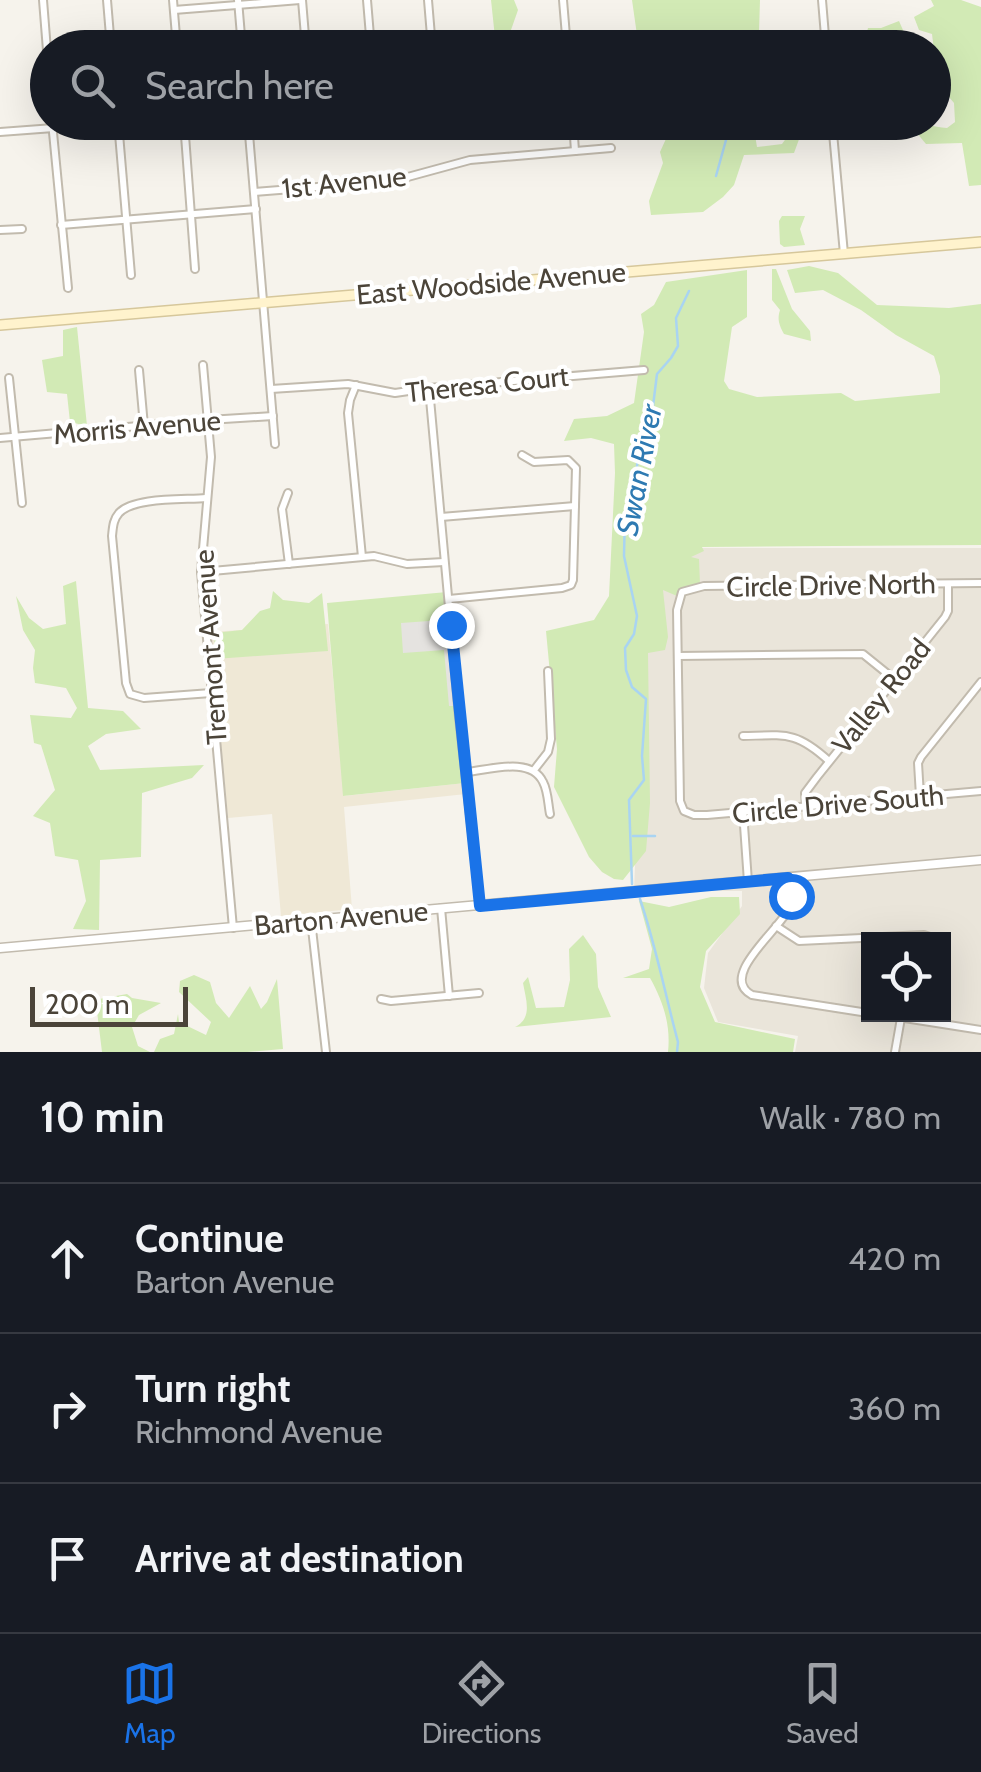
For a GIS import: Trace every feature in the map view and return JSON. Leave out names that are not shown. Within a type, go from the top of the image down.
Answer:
[{"type":"main road","name":"East Woodside Avenue","points":[[0,325],[981,242]]},
{"type":"street","points":[[42,0],[45,30]]},
{"type":"street","points":[[106,0],[109,30]]},
{"type":"street","points":[[173,0],[176,30]]},
{"type":"street","points":[[174,10],[301,0],[304,30]]},
{"type":"street","points":[[367,0],[370,30]]},
{"type":"street","points":[[428,0],[430,30]]},
{"type":"street","points":[[563,0],[565,30]]},
{"type":"street","points":[[822,0],[824,30]]},
{"type":"street","points":[[238,3],[240,30]]},
{"type":"street","points":[[0,132],[30,128]]},
{"type":"street","points":[[53,140],[68,288]]},
{"type":"street","points":[[119,140],[130,275]]},
{"type":"street","points":[[185,140],[195,268]]},
{"type":"street","points":[[250,140],[275,444]]},
{"type":"street","points":[[574,140],[575,150]]},
{"type":"street","points":[[834,140],[844,254]]},
{"type":"street","name":"1st Avenue","points":[[254,192],[394,181],[470,160],[611,148]]},
{"type":"street","name":"1st Avenue","points":[[61,225],[256,209]]},
{"type":"street","points":[[0,230],[22,229]]},
{"type":"street","name":"Tremont Avenue","points":[[203,365],[211,457],[201,572],[233,928]]},
{"type":"street","points":[[139,370],[144,426]]},
{"type":"street","name":"Theresa Court","points":[[271,389],[348,384],[386,393],[644,370]]},
{"type":"street","points":[[9,378],[22,503]]},
{"type":"street","points":[[356,385],[348,413],[362,556]]},
{"type":"street","points":[[429,388],[480,906]]},
{"type":"street","name":"Morris Avenue","points":[[0,438],[274,416]]},
{"type":"street","points":[[449,599],[571,585],[576,474],[572,463],[534,462],[522,456]]},
{"type":"street","points":[[288,493],[282,509],[289,564]]},
{"type":"street","points":[[206,498],[128,506],[115,518],[112,536],[130,694],[144,698],[211,693]]},
{"type":"street","points":[[442,517],[575,506]]},
{"type":"street","points":[[201,572],[362,556],[381,556],[407,564],[444,562]]},
{"type":"street","name":"Circle Drive North","points":[[678,656],[682,592],[704,586],[981,583]]},
{"type":"street","name":"Valley Road","points":[[806,806],[806,793],[948,611],[948,584]]},
{"type":"street","points":[[678,656],[862,654],[894,679]]},
{"type":"street","name":"Circle Drive South","points":[[678,656],[680,801],[684,811],[694,815],[981,791]]},
{"type":"street","points":[[534,770],[548,752],[551,739],[548,671]]},
{"type":"street","points":[[920,796],[918,763],[981,682]]},
{"type":"street","points":[[743,736],[791,736],[810,744],[829,762]]},
{"type":"street","points":[[467,772],[515,767],[534,770],[545,786],[550,814]]},
{"type":"street","points":[[743,811],[748,882]]},
{"type":"street","name":"Barton Avenue","points":[[0,948],[981,860]]},
{"type":"street","points":[[788,878],[791,902],[743,970],[741,986],[752,995],[861,1012]]},
{"type":"street","points":[[442,908],[448,996]]},
{"type":"street","points":[[312,920],[326,1052]]},
{"type":"street","points":[[776,926],[799,941],[861,938]]},
{"type":"street","points":[[381,1000],[479,992]]},
{"type":"street","points":[[895,1052],[900,1022]]},
{"type":"street","points":[[951,1022],[981,1030]]},
{"type":"shaded area","points":[[648,548],[981,548],[981,1052],[795,1052],[798,1036],[718,1022],[704,988],[708,953],[742,906],[742,891],[634,891]]},
{"type":"shaded area","points":[[443,620],[443,648],[451,648],[456,706],[449,706],[444,650],[403,653],[401,623]]},
{"type":"shaded area","points":[[328,624],[344,796],[465,783],[466,794],[344,807],[352,909],[281,916],[272,814],[228,818],[210,632]]},
{"type":"green space","points":[[491,0],[514,0],[518,10],[511,30],[494,30]]},
{"type":"green space","points":[[632,0],[760,0],[759,30],[636,30]]},
{"type":"green space","points":[[931,0],[961,0],[981,7],[981,185],[969,186],[962,143],[926,144],[923,140],[951,140],[951,125],[955,122],[951,99],[951,30],[919,30],[914,17],[934,6]]},
{"type":"green space","points":[[899,21],[903,30],[867,30]]},
{"type":"green space","points":[[665,140],[756,140],[757,147],[799,140],[794,153],[744,155],[734,185],[703,212],[651,215],[649,201],[663,163],[660,152]]},
{"type":"green space","points":[[782,216],[805,216],[800,229],[805,245],[780,244]]},
{"type":"green space","points":[[809,266],[838,273],[877,305],[949,308],[981,304],[981,545],[702,547],[704,551],[691,557],[699,559],[700,584],[681,590],[677,596],[663,590],[668,637],[665,650],[648,653],[650,803],[646,851],[623,880],[614,879],[589,857],[554,787],[557,749],[546,631],[594,620],[609,596],[614,444],[591,438],[564,441],[574,419],[607,416],[634,403],[644,332],[641,314],[654,305],[666,282],[747,270],[747,317],[732,327],[724,381],[729,389],[757,397],[841,393],[855,401],[940,393],[934,356],[823,290],[795,293],[787,270]]},
{"type":"green space","points":[[772,269],[776,269],[792,309],[810,331],[811,341],[784,334],[780,310],[772,300]]},
{"type":"green space","points":[[77,327],[87,426],[70,422],[67,394],[47,392],[42,360],[63,356],[63,330]]},
{"type":"green space","points":[[76,581],[88,708],[123,711],[141,729],[106,734],[88,746],[100,770],[204,765],[192,778],[142,793],[141,857],[100,860],[99,930],[73,929],[86,901],[78,860],[55,856],[50,823],[33,816],[55,790],[41,745],[34,743],[30,715],[71,718],[77,708],[66,688],[35,683],[35,650],[23,630],[16,596],[29,618],[43,629],[66,624],[63,586]]},
{"type":"green space","points":[[273,591],[283,600],[309,603],[322,593],[328,651],[215,659],[214,633],[242,630],[260,611],[270,608]]},
{"type":"green space","points":[[447,592],[465,783],[343,796],[327,603]]},
{"type":"green space","points":[[711,897],[739,897],[740,914],[706,951],[700,987],[715,1022],[795,1039],[793,1052],[668,1052],[665,1014],[650,978],[623,978],[649,969],[652,949],[639,901],[669,907]]},
{"type":"green space","points":[[583,935],[596,954],[598,987],[611,1017],[515,1027],[526,1014],[523,983],[528,977],[536,1008],[564,1007],[570,980],[569,949]]},
{"type":"green space","points":[[194,975],[210,982],[216,1003],[229,1018],[250,986],[261,1009],[277,979],[283,1049],[154,1052],[160,1039],[174,1034],[178,1014],[179,1022],[206,1035],[211,1022],[179,992],[180,981]]},
{"type":"green space","points":[[127,994],[161,1003],[139,1015],[132,1027],[138,1046],[150,1052],[102,1052],[95,995],[99,999]]},
{"type":"waterway","name":"Swan River","points":[[716,176],[726,140]]},
{"type":"waterway","name":"Swan River","points":[[632,884],[629,800],[644,780],[646,699],[632,687],[626,670],[625,648],[634,634],[637,616],[624,556],[625,512],[635,494],[638,453],[652,414],[657,374],[678,346],[676,318],[689,291]]},
{"type":"waterway","points":[[633,836],[655,836]]},
{"type":"waterway","name":"Swan River","points":[[640,899],[678,1042],[677,1052]]},
{"type":"route","points":[[451,625],[480,906],[788,878],[791,896]]}]
